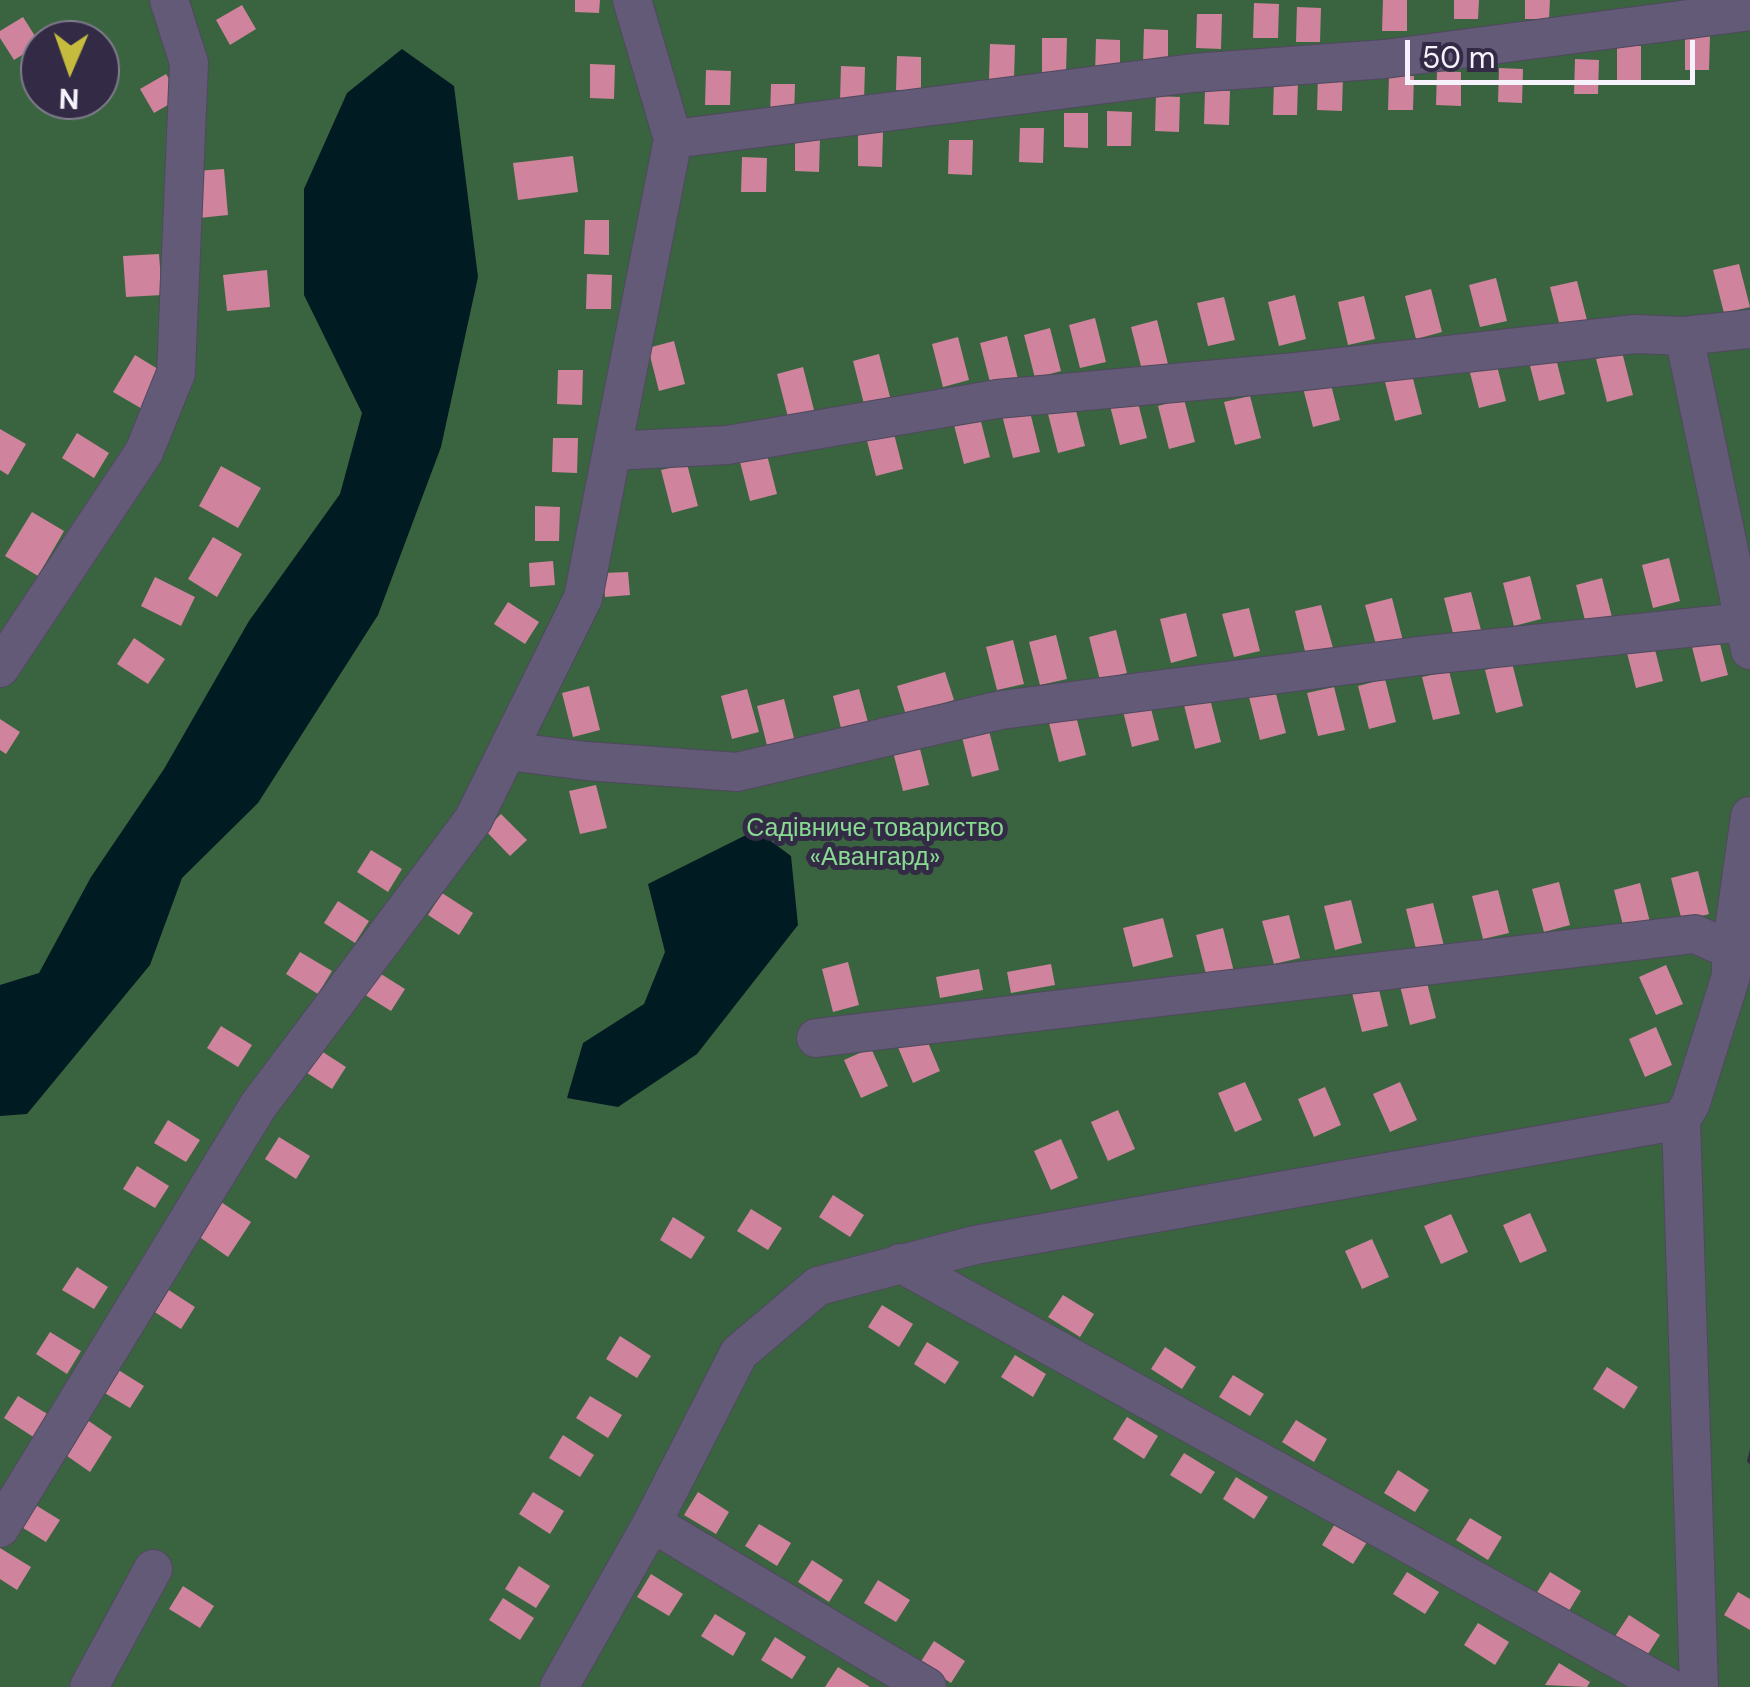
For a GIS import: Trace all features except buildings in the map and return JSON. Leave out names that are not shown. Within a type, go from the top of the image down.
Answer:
[{"type":"street","points":[[0,668],[144,452],[176,373],[190,62],[170,0]]},
{"type":"street","points":[[0,1528],[258,1106],[473,820],[583,598],[674,140],[632,0]]},
{"type":"street","points":[[674,140],[1193,73],[1386,59],[1750,11]]},
{"type":"street","points":[[614,451],[727,445],[997,399],[1296,372],[1635,334],[1684,336],[1750,329]]},
{"type":"street","points":[[508,751],[737,772],[1001,710],[1419,656],[1747,636],[1684,336]]},
{"type":"street","points":[[1698,1687],[1681,1120],[1691,1103],[1731,976],[1731,950],[1750,816]]},
{"type":"street","points":[[816,1038],[1696,934],[1731,950]]},
{"type":"street","points":[[559,1687],[652,1523],[739,1353],[818,1286],[975,1245],[1681,1120]]},
{"type":"street","points":[[900,1263],[1668,1687]]},
{"type":"street","points":[[652,1523],[927,1687]]},
{"type":"street","points":[[89,1687],[153,1569]]},
{"type":"green space","name":"Садівниче товариство «Авангард»","points":[[0,0],[1750,0],[1750,1687],[0,1687]]},
{"type":"water","points":[[402,49],[454,86],[478,277],[441,447],[378,615],[258,803],[182,878],[150,965],[27,1114],[0,1116],[0,985],[39,973],[91,877],[164,769],[249,621],[340,494],[362,413],[304,295],[304,189],[347,93]]},
{"type":"water","points":[[756,830],[791,856],[798,925],[697,1054],[618,1107],[567,1098],[583,1043],[644,1004],[665,952],[648,884]]}]
